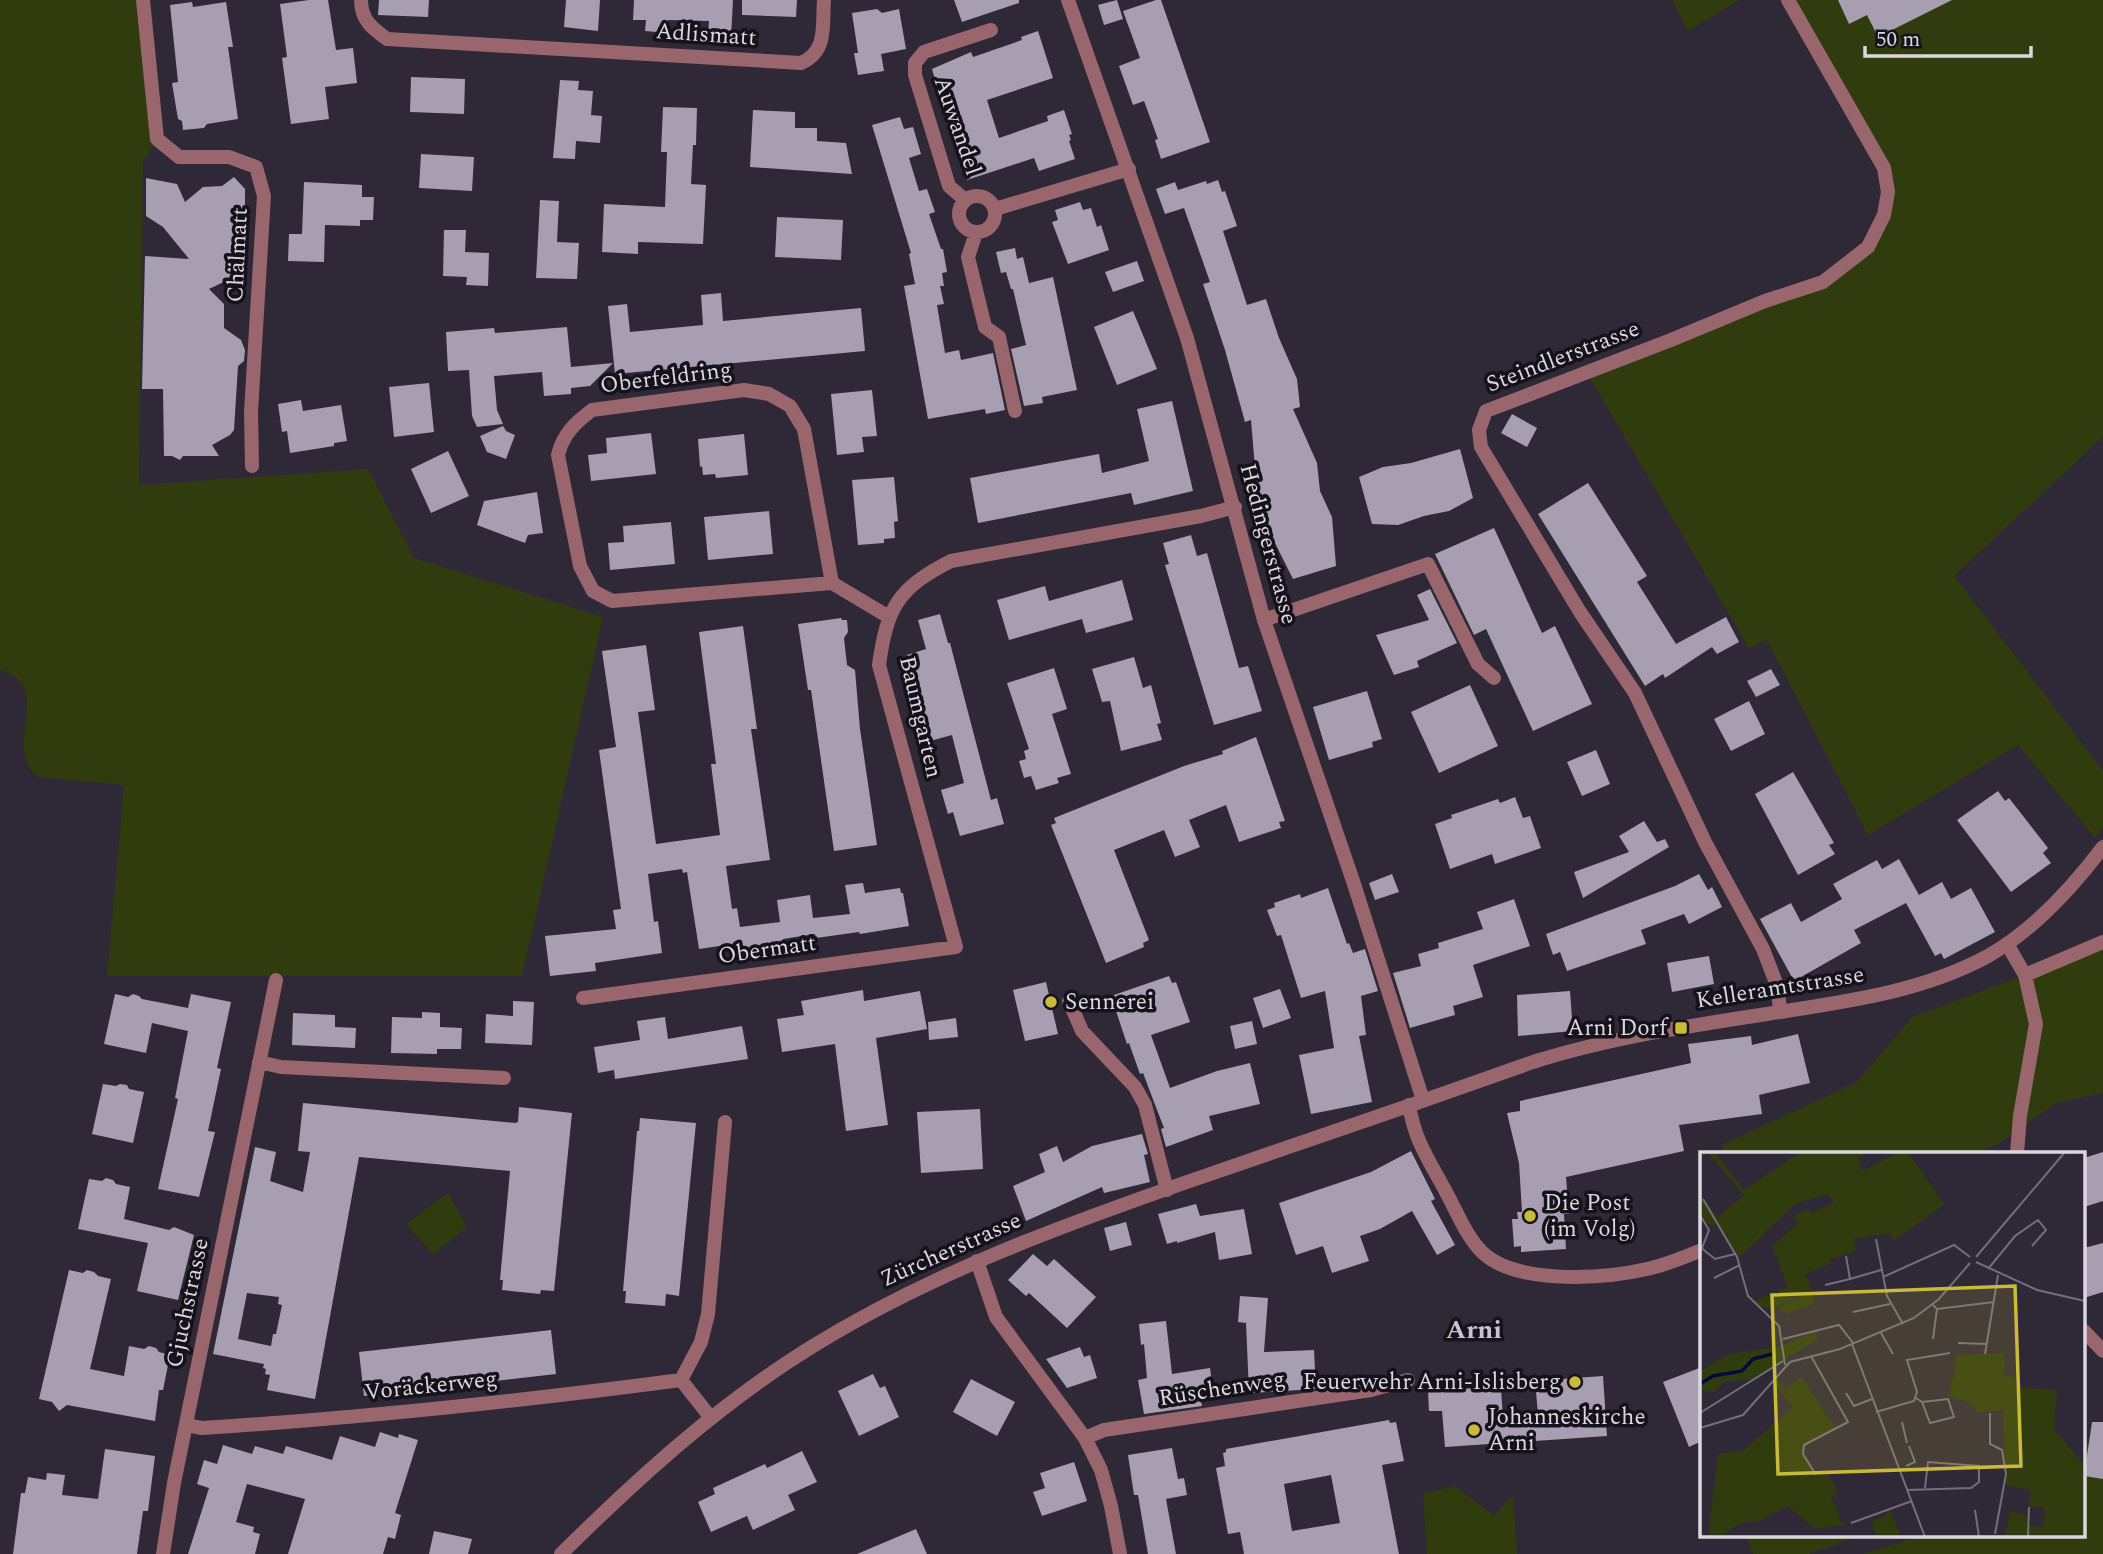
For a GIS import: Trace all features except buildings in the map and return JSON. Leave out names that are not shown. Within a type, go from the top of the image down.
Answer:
[{"type":"street","name":"Chälmatt","points":[[143,0],[157,139],[179,156],[229,157],[256,167],[264,196],[251,412],[252,467]]},
{"type":"street","name":"Adlismatt","points":[[361,0],[361,11],[369,26],[387,39],[801,63],[814,57],[821,43],[824,0]]},
{"type":"street","name":"Hedingerstrasse","points":[[1068,0],[1187,338],[1265,620],[1353,881],[1416,1103],[1413,1128],[1419,1144],[1469,1234],[1483,1253],[1517,1272],[1545,1276],[1611,1275],[1650,1269],[1700,1251]]},
{"type":"street","name":"Steindlerstrasse","points":[[1780,1012],[1778,988],[1763,949],[1705,842],[1635,693],[1580,612],[1481,447],[1479,430],[1486,411],[1671,341],[1765,301],[1823,282],[1868,247],[1884,215],[1888,192],[1884,168],[1788,0]]},
{"type":"street","name":"Auwandel","points":[[965,200],[949,186],[915,75],[915,63],[924,52],[991,30]]},
{"type":"street","points":[[995,209],[1129,169]]},
{"type":"street","points":[[983,196],[995,209],[992,226],[975,233],[965,228],[959,217],[965,200],[970,197],[983,196]]},
{"type":"street","points":[[975,233],[968,257],[985,327],[999,337],[1015,411]]},
{"type":"street","name":"Oberfeldring","points":[[744,390],[769,394],[790,406],[804,429],[832,583],[612,601],[593,591],[579,566],[558,455],[562,439],[575,423],[592,410],[744,390]]},
{"type":"street","name":"Baumgarten","points":[[956,947],[879,665],[889,617],[903,592],[924,575],[951,561],[1201,516],[1235,507]]},
{"type":"street","points":[[1265,620],[1428,564],[1478,664],[1494,678]]},
{"type":"street","points":[[832,583],[889,617]]},
{"type":"street","name":"Kelleramtstrasse","points":[[1416,1103],[1585,1046],[1897,992],[1969,965],[2007,944],[2061,897],[2103,846]]},
{"type":"street","points":[[2025,975],[2103,942]]},
{"type":"street","points":[[2007,944],[2025,975],[2036,1024],[2020,1116],[2017,1152]]},
{"type":"street","name":"Obermatt","points":[[583,998],[956,947]]},
{"type":"street","name":"Gjuchstrasse","points":[[163,1554],[174,1483],[276,980]]},
{"type":"street","points":[[1069,1001],[1082,1031],[1135,1087],[1145,1105],[1167,1190]]},
{"type":"street","points":[[260,1062],[281,1067],[505,1078]]},
{"type":"street","name":"Zürcherstrasse","points":[[561,1554],[657,1463],[711,1418],[812,1347],[893,1301],[977,1261],[1088,1216],[1416,1103]]},
{"type":"street","points":[[711,1418],[681,1380],[701,1342],[708,1314],[725,1122]]},
{"type":"street","points":[[977,1261],[996,1317],[1084,1438],[1101,1469],[1120,1554]]},
{"type":"street","points":[[2086,1333],[2103,1351]]},
{"type":"street","name":"Voräckerweg","points":[[186,1425],[202,1428],[331,1420],[681,1380]]},
{"type":"street","name":"Rüschenweg","points":[[1084,1438],[1104,1430],[1371,1390],[1408,1380]]},
{"type":"green space","points":[[0,0],[143,0],[157,139],[143,162],[139,485],[368,469],[414,558],[603,617],[522,976],[107,976],[124,785],[38,777],[28,765],[24,750],[27,704],[25,690],[16,678],[0,670]]},
{"type":"green space","points":[[1672,0],[1739,0],[1688,31]]},
{"type":"green space","points":[[1788,0],[2103,0],[2103,437],[1954,576],[2103,771],[2103,827],[2095,838],[2018,745],[1868,835],[1767,640],[1749,648],[1587,373],[1823,282],[1868,247],[1884,215],[1884,168]]},
{"type":"green space","points":[[2103,942],[2103,1093],[2057,1103],[1998,1144],[1980,1152],[1723,1152],[1722,1145],[1857,1082],[1912,1017],[2025,975]]},
{"type":"green space","points":[[448,1193],[467,1227],[433,1254],[406,1224]]},
{"type":"green space","points":[[2103,1439],[2103,1554],[1863,1554],[1921,1536],[2086,1536],[2086,1443]]},
{"type":"green space","points":[[1455,1486],[1494,1516],[1513,1495],[1517,1554],[1427,1554],[1423,1494]]},
{"type":"green space","points":[[1746,1536],[1859,1536],[1808,1554],[1753,1554]]},
{"type":"place","name":"Sennerei","points":[[1051,1002]]},
{"type":"place","name":"Arni Dorf","points":[[1681,1028]]},
{"type":"place","name":"Die Post (im Volg)","points":[[1530,1216]]},
{"type":"place","name":"Feuerwehr Arni-Islisberg","points":[[1575,1382]]},
{"type":"place","name":"Johanneskirche Arni","points":[[1474,1430]]},
{"type":"district","name":"Arni","points":[[1474,1330]]}]
